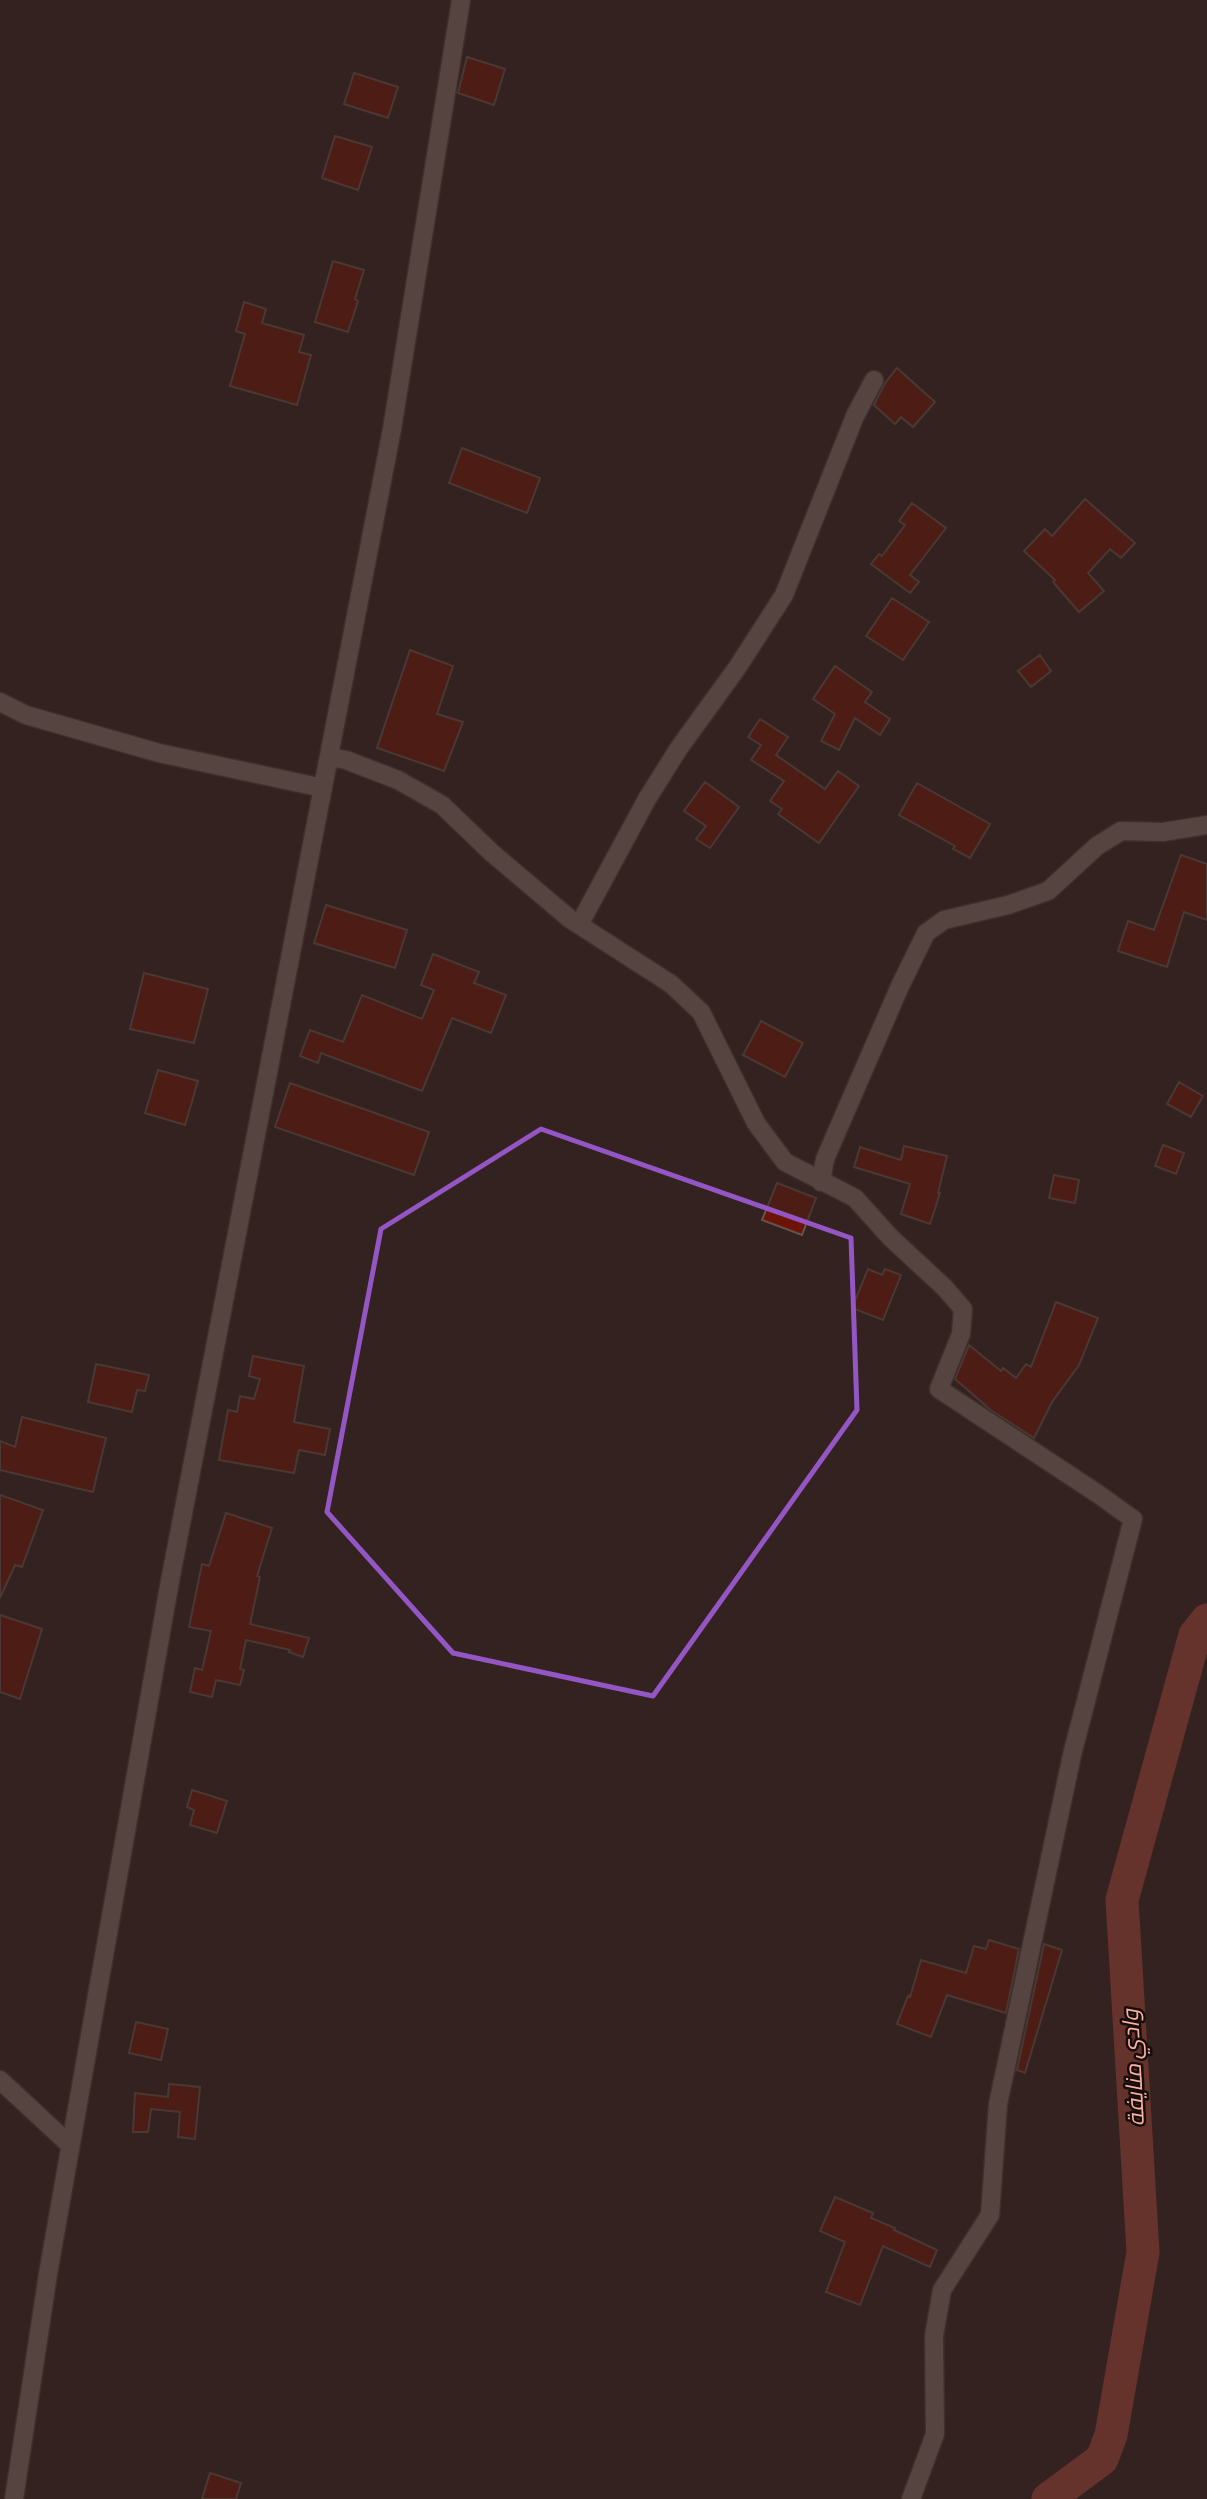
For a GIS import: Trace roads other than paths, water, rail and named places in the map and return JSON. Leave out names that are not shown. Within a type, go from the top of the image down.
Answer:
[{"type":"street","points":[[14,2499],[48,2274],[170,1581],[392,429],[461,0]]},
{"type":"street","points":[[579,925],[647,799],[784,595],[855,416],[874,380]]},
{"type":"street","points":[[0,702],[26,715],[159,753],[323,788]]},
{"type":"street","points":[[329,757],[346,760],[398,780],[442,805],[492,853],[579,925],[671,984],[701,1012],[756,1123],[785,1162],[855,1198],[890,1237],[945,1288],[963,1309],[961,1334],[939,1389],[1133,1519],[1072,1755],[998,2104],[990,2215],[942,2290],[934,2336],[935,2434],[911,2499]]},
{"type":"street","points":[[821,1182],[825,1159],[900,986],[926,933],[944,919],[1008,905],[1048,891],[1097,846],[1121,831],[1163,832],[1207,825]]},
{"type":"street","points":[[0,2080],[70,2145]]},
{"type":"waterway","name":"وادي منايفة","points":[[1048,2499],[1102,2459],[1111,2435],[1143,2252],[1122,1900],[1195,1635],[1207,1620]]}]
